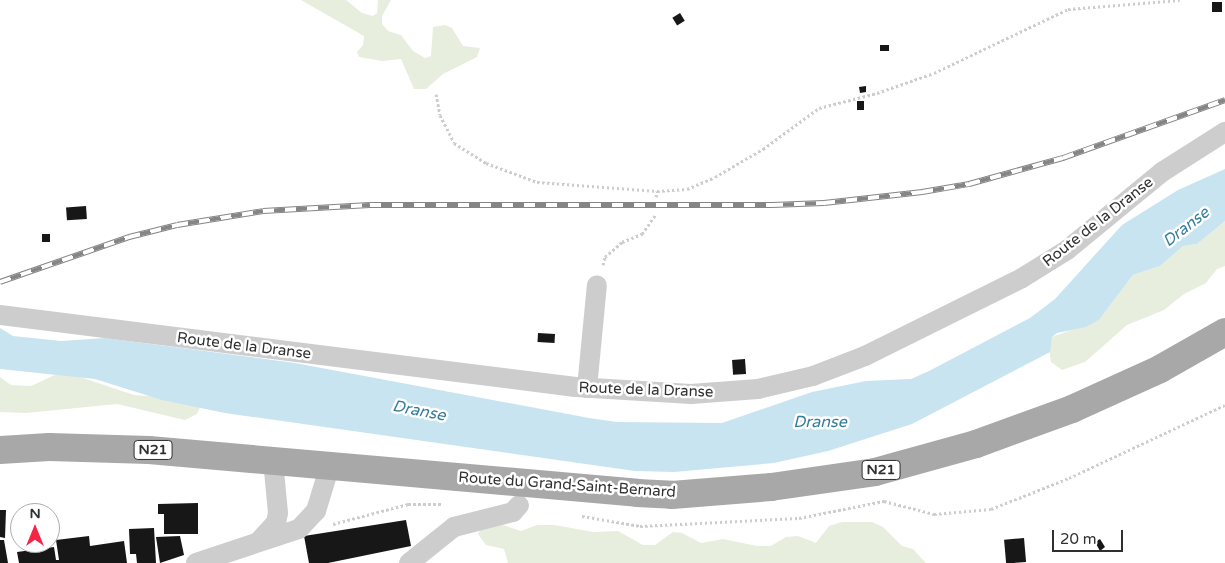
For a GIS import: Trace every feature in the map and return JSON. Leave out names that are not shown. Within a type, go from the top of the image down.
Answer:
[{"type":"main road","name":"Route du Grand-Saint-Bernard","points":[[0,450],[82,447],[273,460],[645,494],[672,495],[780,486],[875,472],[976,444],[1072,410],[1160,369],[1225,332]]},
{"type":"street","name":"Route de la Dranse","points":[[0,315],[588,388],[651,393],[730,393],[794,382],[846,364],[1040,268],[1146,184],[1225,132]]},
{"type":"street","points":[[588,388],[597,285]]},
{"type":"street","points":[[260,540],[276,523],[278,513],[273,460]]},
{"type":"street","points":[[196,563],[260,540],[294,532],[312,518],[321,500],[330,465]]},
{"type":"street","points":[[410,563],[454,527],[512,512],[518,505]]},
{"type":"path","points":[[436,94],[440,115],[454,143],[486,163],[537,182],[657,191],[687,189],[715,177],[763,149],[819,108],[877,93],[934,73],[1068,9],[1180,0]]},
{"type":"path","points":[[656,197],[657,191]]},
{"type":"path","points":[[597,285],[606,257],[622,242],[642,234],[656,214]]},
{"type":"green space","points":[[301,0],[346,0],[362,13],[373,16],[377,13],[378,0],[391,0],[382,16],[382,24],[388,31],[401,35],[413,51],[425,58],[431,56],[433,27],[445,25],[452,28],[463,46],[480,48],[477,57],[443,74],[426,89],[414,89],[401,59],[382,61],[359,57],[357,52],[363,45],[364,36]]},
{"type":"green space","points":[[1225,221],[1225,266],[1217,269],[1206,283],[1184,294],[1164,310],[1127,325],[1085,362],[1062,370],[1051,362],[1049,348],[1052,337],[1099,320],[1133,275],[1160,266],[1183,246],[1197,244]]},
{"type":"green space","points":[[59,373],[71,374],[134,395],[164,397],[201,405],[197,414],[185,420],[117,404],[26,413],[0,412],[0,377],[11,385],[31,386]]},
{"type":"green space","points":[[494,522],[521,531],[537,525],[555,525],[593,532],[618,531],[643,545],[655,545],[673,532],[682,533],[701,543],[723,539],[757,546],[771,546],[786,537],[798,536],[816,543],[829,526],[842,522],[872,522],[883,527],[902,546],[913,549],[926,563],[508,563],[504,549],[486,545],[478,534],[483,525]]},
{"type":"water","name":"Dranse","points":[[1225,169],[1225,221],[1197,244],[1183,246],[1160,266],[1133,275],[1099,320],[1086,327],[1057,333],[1052,337],[1050,352],[912,424],[828,451],[774,463],[674,472],[635,471],[225,413],[162,400],[95,379],[0,369],[0,328],[13,336],[61,341],[105,338],[295,363],[617,422],[722,423],[812,392],[866,381],[911,379],[929,371],[1030,318],[1055,299],[1122,225],[1178,190]]},
{"type":"building","points":[[1212,2],[1222,2],[1222,12],[1212,12]]},
{"type":"building","points":[[680,13],[685,21],[677,25],[672,18]]},
{"type":"building","points":[[880,45],[889,45],[889,51],[880,51]]},
{"type":"building","points":[[866,86],[866,92],[860,93],[859,87]]},
{"type":"building","points":[[857,101],[864,101],[864,110],[857,110]]},
{"type":"building","points":[[86,206],[87,219],[67,220],[66,207]]},
{"type":"building","points":[[42,234],[50,234],[50,242],[42,242]]},
{"type":"building","points":[[538,333],[555,334],[555,343],[538,342]]},
{"type":"building","points":[[745,359],[746,374],[733,375],[732,360]]},
{"type":"building","points":[[198,503],[198,534],[164,534],[164,514],[158,514],[158,504]]},
{"type":"building","points":[[0,510],[6,510],[5,538],[0,537]]},
{"type":"building","points":[[406,520],[411,546],[328,563],[309,563],[304,536]]},
{"type":"building","points":[[154,528],[156,563],[137,563],[136,554],[130,554],[129,529]]},
{"type":"building","points":[[89,536],[90,546],[124,541],[127,563],[19,563],[17,553],[55,553],[56,560],[59,560],[60,540]]},
{"type":"building","points":[[180,536],[184,555],[160,563],[156,537]]},
{"type":"building","points":[[1024,538],[1026,562],[1006,563],[1004,540]]},
{"type":"building","points":[[1100,539],[1105,547],[1100,551],[1095,542]]},
{"type":"building","points":[[0,540],[4,540],[8,563],[0,563]]},
{"type":"railway","points":[[0,282],[129,237],[177,225],[263,211],[370,205],[772,205],[824,203],[922,192],[969,184],[1063,158],[1225,100]]}]
